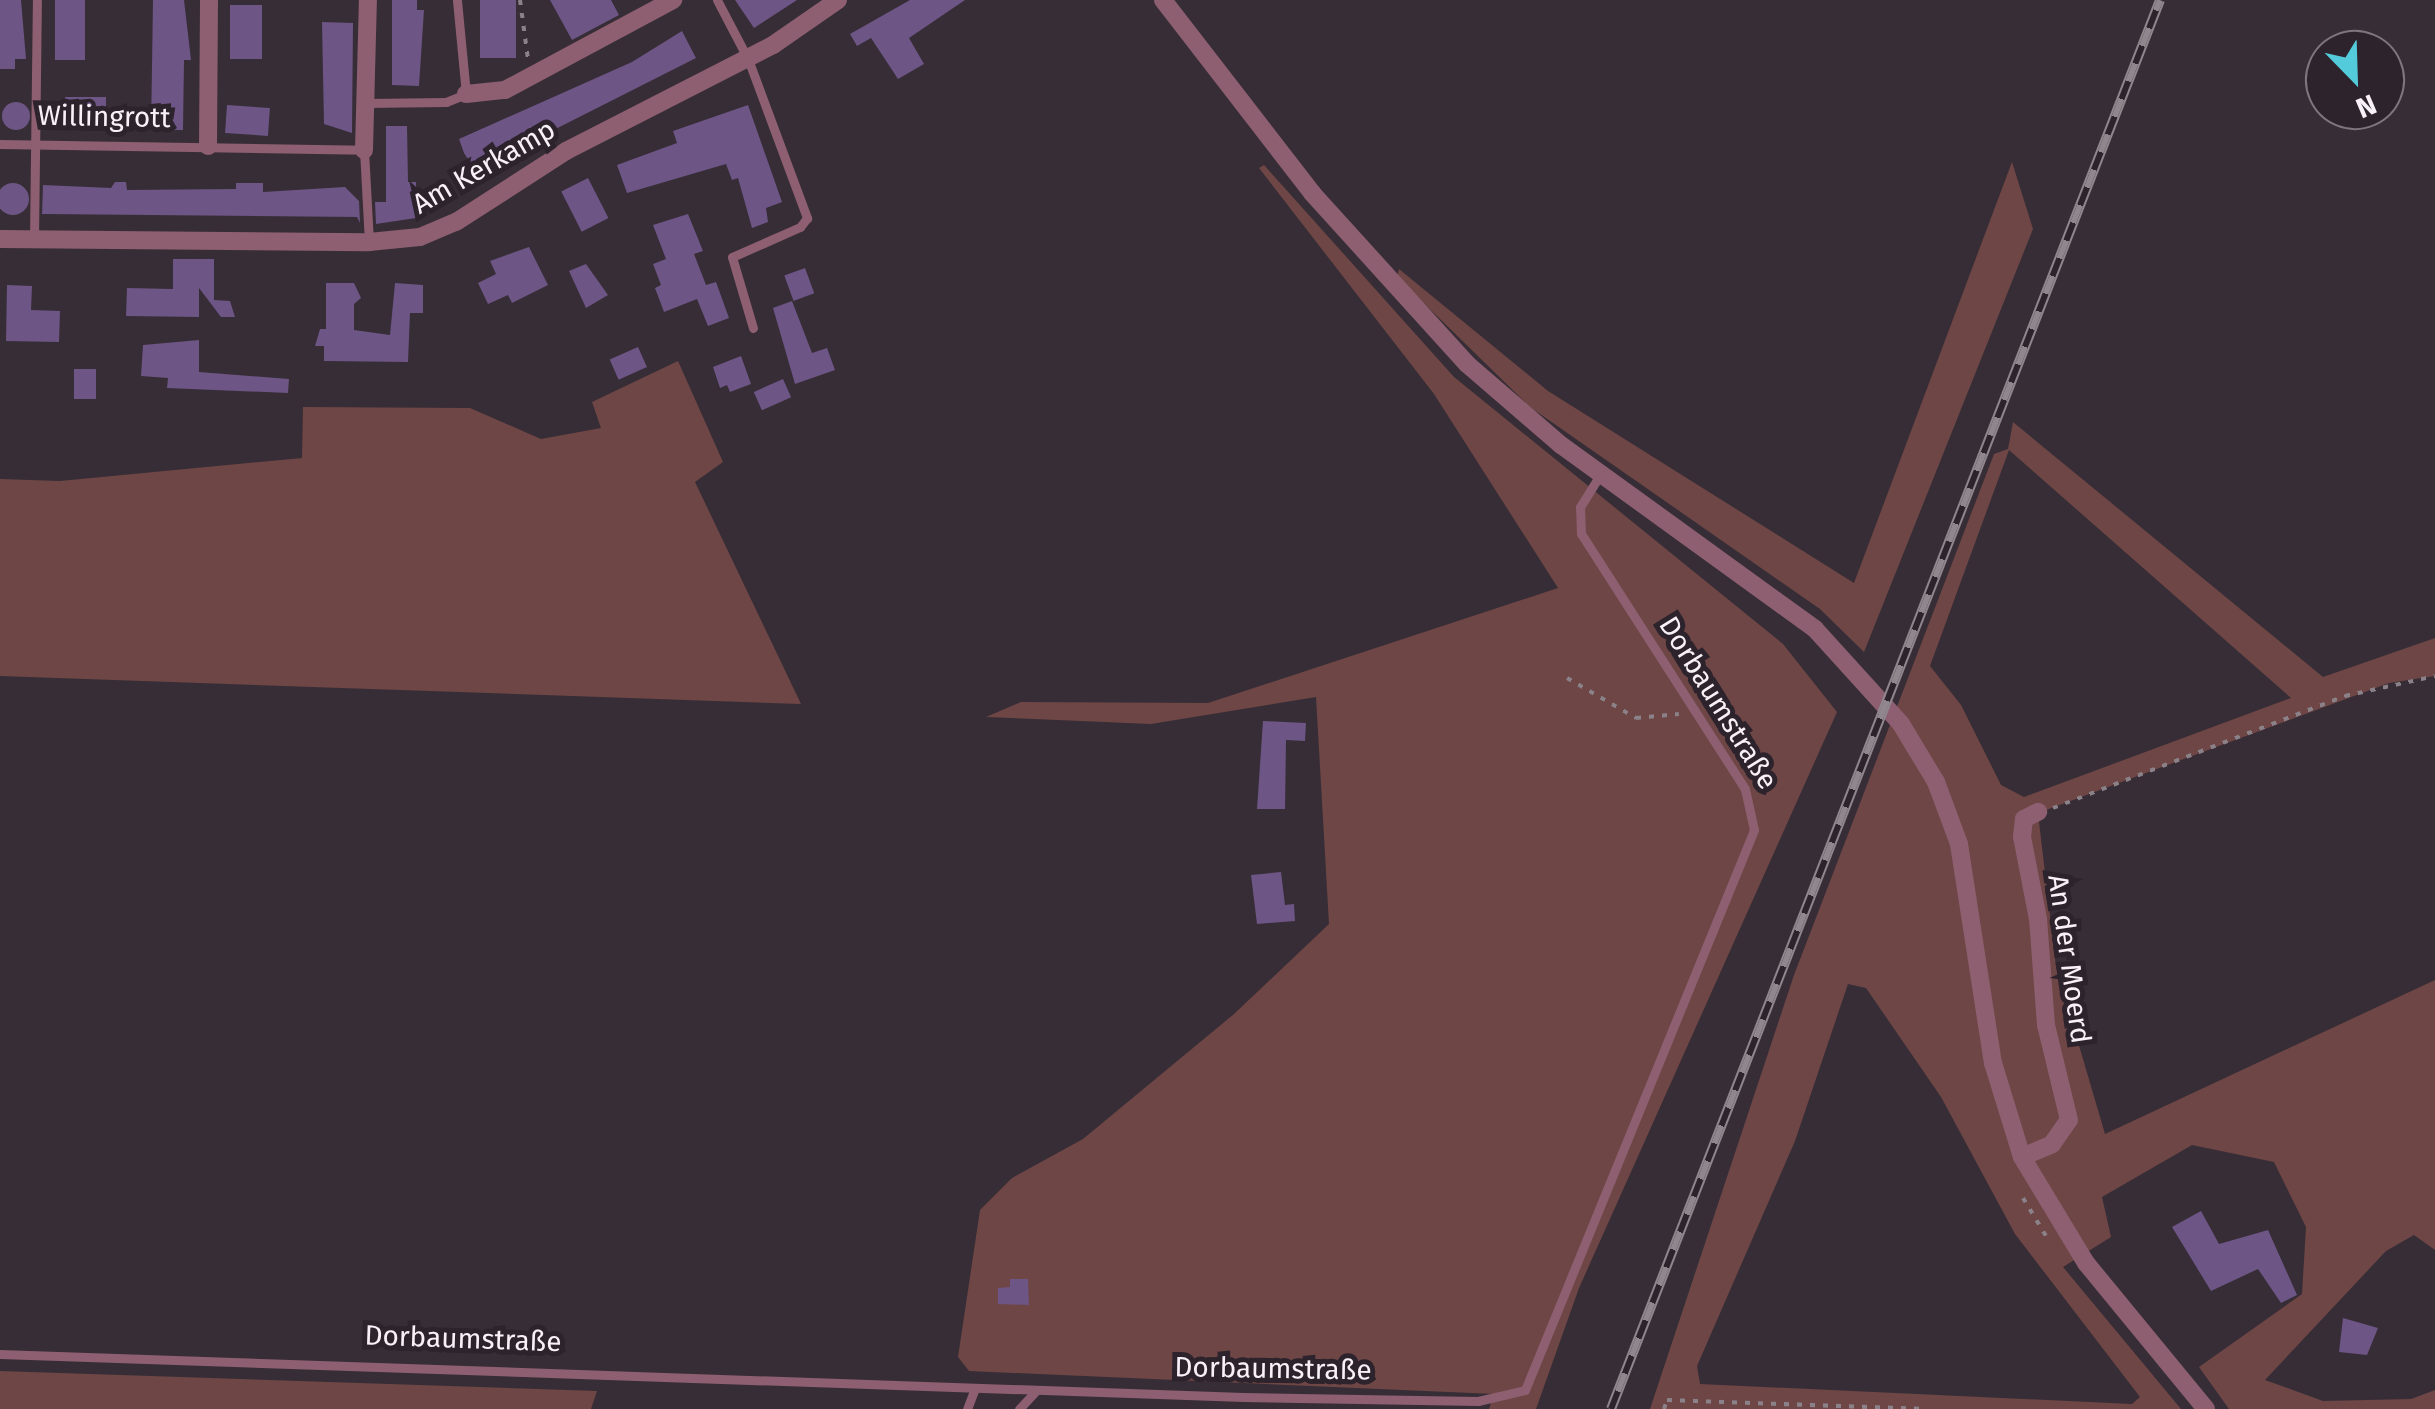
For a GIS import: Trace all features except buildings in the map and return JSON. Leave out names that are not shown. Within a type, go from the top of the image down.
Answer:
[{"type":"street","name":"Willingrott","points":[[208,146],[209,0]]},
{"type":"street","points":[[364,150],[368,0]]},
{"type":"street","points":[[466,94],[505,90],[673,0]]},
{"type":"street","name":"Am Kerkamp","points":[[0,238],[369,242],[438,231],[535,168],[748,59],[838,0]]},
{"type":"street","points":[[1163,0],[1312,193],[1414,310],[1522,414],[1782,602],[1862,674],[1901,724],[1936,782],[1959,844],[1993,1063],[2022,1157],[2076,1250],[2206,1409]]},
{"type":"street","name":"An der Moerd","points":[[2022,1157],[2052,1144],[2068,1120],[2046,1025],[2022,837],[2024,819],[2038,812]]},
{"type":"lane","points":[[34,239],[37,0]]},
{"type":"lane","points":[[366,104],[446,102],[466,94],[458,0]]},
{"type":"lane","points":[[717,0],[748,59],[807,218],[800,227],[732,257],[753,328]]},
{"type":"lane","name":"Willingrott","points":[[0,144],[364,150]]},
{"type":"lane","points":[[364,150],[369,242]]},
{"type":"lane","name":"Dorbaumstraße","points":[[0,1354],[1037,1390],[1478,1401],[1525,1390],[1754,830],[1745,789],[1581,534],[1580,506],[1601,474]]},
{"type":"lane","points":[[967,1409],[975,1388]]},
{"type":"lane","points":[[1018,1409],[1037,1390]]},
{"type":"path","points":[[520,0],[526,56],[535,74]]},
{"type":"path","points":[[2038,812],[2094,796],[2345,696],[2435,676]]},
{"type":"path","points":[[1568,678],[1636,718],[1664,720],[1693,709]]},
{"type":"path","points":[[1664,1409],[1667,1400],[1921,1409]]},
{"type":"shaded area","points":[[2012,162],[2033,229],[1864,652],[1820,609],[1530,407],[1397,277],[1399,269],[1548,391],[1854,583]]},
{"type":"shaded area","points":[[1264,165],[1454,377],[1783,644],[1837,712],[1579,1288],[1536,1409],[1489,1409],[1494,1394],[969,1371],[958,1357],[980,1210],[1012,1178],[1083,1139],[1234,1014],[1329,924],[1316,697],[1151,724],[986,717],[1021,702],[1208,703],[1558,588],[1434,394],[1259,168]]},
{"type":"shaded area","points":[[678,361],[723,462],[695,482],[801,704],[0,676],[0,479],[60,481],[302,458],[303,407],[470,408],[541,439],[601,428],[592,402]]},
{"type":"shaded area","points":[[2013,422],[2323,677],[2435,638],[2435,676],[2389,683],[2038,813],[2056,967],[2105,1134],[2435,980],[2435,1250],[2414,1235],[2386,1251],[2265,1380],[2323,1401],[2411,1399],[2435,1390],[2435,1409],[2229,1409],[2199,1367],[2302,1294],[2306,1227],[2274,1162],[2192,1145],[2102,1197],[2111,1237],[2063,1267],[2181,1409],[1650,1409],[1794,975],[1994,454],[2008,449]],"holes":[[[2009,450],[2291,698],[2024,797],[2001,785],[1961,705],[1930,666]],[[1848,984],[1866,988],[1941,1097],[2015,1234],[2140,1397],[2132,1404],[1700,1384],[1697,1366],[1795,1141]]]},
{"type":"shaded area","points":[[0,1371],[597,1391],[591,1409],[0,1409]]},
{"type":"railway","points":[[1611,1409],[2160,0]]}]
